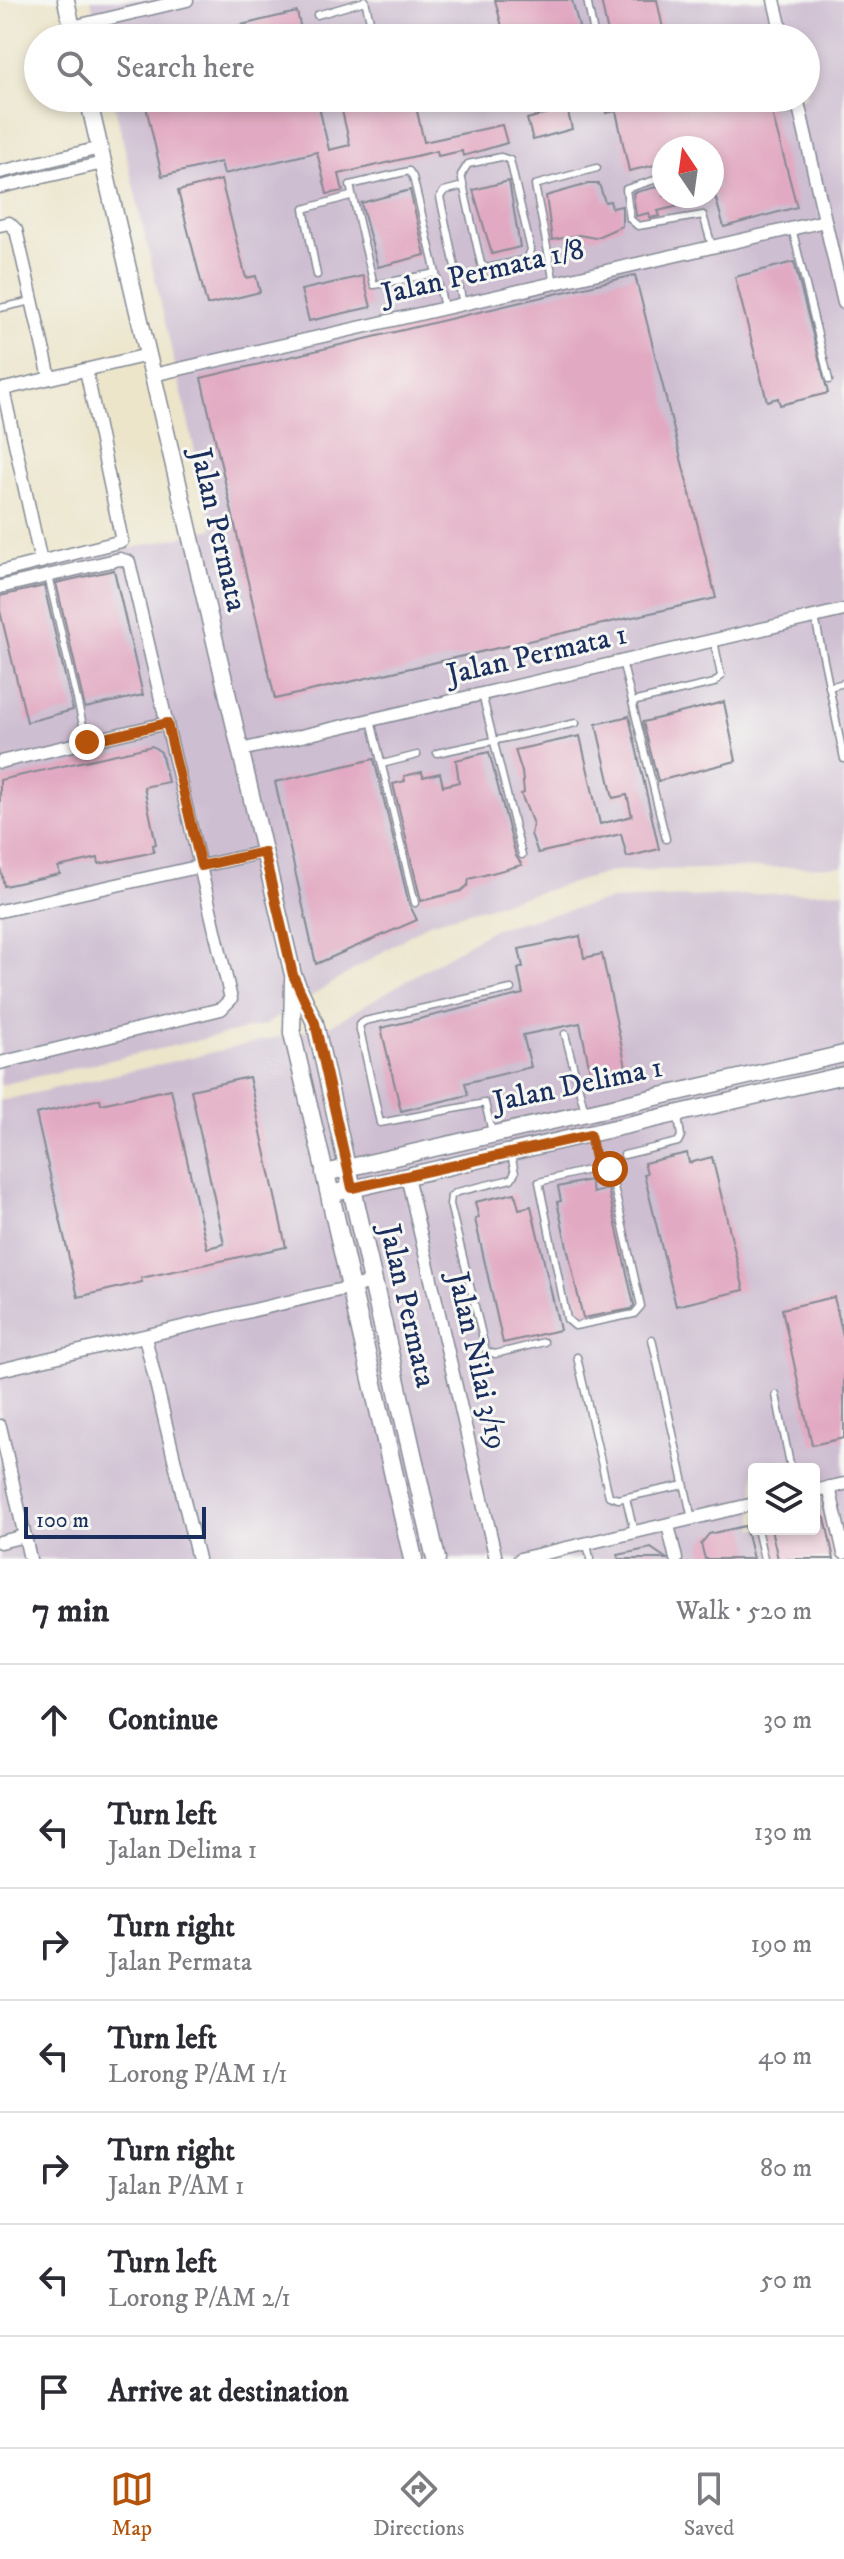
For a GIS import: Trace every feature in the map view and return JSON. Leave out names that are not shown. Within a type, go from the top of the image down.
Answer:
[{"type":"main road","name":"Jalan Permata","points":[[347,1167],[436,1559]]},
{"type":"main road","name":"Jalan Permata","points":[[325,1173],[413,1559]]},
{"type":"street","points":[[66,0],[71,24]]},
{"type":"street","points":[[102,24],[187,0]]},
{"type":"street","points":[[774,0],[780,24]]},
{"type":"street","name":"Jalan Permata","points":[[91,112],[293,975],[315,1023],[347,1167]]},
{"type":"street","points":[[800,112],[844,303]]},
{"type":"street","points":[[0,172],[102,156]]},
{"type":"street","points":[[0,187],[102,156]]},
{"type":"street","name":"Jalan Permata 1/8","points":[[153,375],[825,221]]},
{"type":"street","points":[[0,225],[9,223],[15,227],[50,378]]},
{"type":"street","points":[[41,562],[2,389],[148,355]]},
{"type":"street","points":[[0,572],[117,545],[123,538],[86,370]]},
{"type":"street","points":[[0,587],[120,559],[129,562],[231,994],[226,1007],[0,1063]]},
{"type":"street","name":"Jalan Permata 1","points":[[241,750],[844,610]]},
{"type":"street","points":[[0,762],[167,723]]},
{"type":"street","points":[[0,911],[264,852]]},
{"type":"street","name":"Jalan Permata","points":[[293,975],[292,1033],[325,1173]]},
{"type":"street","name":"Jalan Delima 1","points":[[325,1173],[492,1132],[844,1054]]},
{"type":"street","name":"Jalan Delima 1","points":[[330,1194],[844,1075]]},
{"type":"street","name":"Jalan Nilai 3/19","points":[[407,1176],[496,1559]]},
{"type":"street","points":[[0,1370],[373,1282]]},
{"type":"street","points":[[145,1337],[198,1559]]},
{"type":"street","points":[[0,1426],[30,1559]]},
{"type":"street","points":[[820,1489],[844,1484]]},
{"type":"street","points":[[829,1487],[844,1553]]},
{"type":"street","points":[[520,1559],[748,1509]]},
{"type":"street","points":[[668,1525],[676,1559]]},
{"type":"street","points":[[0,1542],[25,1536]]},
{"type":"lane","points":[[587,0],[592,24]]},
{"type":"lane","points":[[317,15],[365,1],[370,21]]},
{"type":"lane","points":[[501,157],[510,160],[531,250],[527,259],[491,268],[481,264],[463,186],[462,168],[468,164],[501,157]]},
{"type":"lane","points":[[554,283],[535,185],[597,168]]},
{"type":"lane","points":[[436,273],[374,285],[350,196],[350,185],[356,181],[409,171],[436,273],[444,308]]},
{"type":"lane","points":[[652,181],[626,189],[630,219],[638,226],[703,215],[712,246]]},
{"type":"lane","points":[[463,186],[444,191],[440,197],[463,304]]},
{"type":"lane","points":[[317,275],[304,209],[350,196]]},
{"type":"lane","points":[[792,228],[829,380]]},
{"type":"lane","points":[[0,308],[32,301]]},
{"type":"lane","points":[[48,576],[87,742]]},
{"type":"lane","points":[[815,617],[844,759]]},
{"type":"lane","points":[[632,702],[714,683],[721,676],[714,640]]},
{"type":"lane","points":[[622,661],[666,839]]},
{"type":"lane","points":[[829,687],[844,683]]},
{"type":"lane","points":[[482,694],[522,855]]},
{"type":"lane","points":[[371,720],[415,903]]},
{"type":"lane","points":[[437,753],[576,723]]},
{"type":"lane","points":[[382,764],[417,755]]},
{"type":"lane","points":[[492,1132],[485,1103],[380,1123],[376,1117],[359,1025],[365,1021],[511,989]]},
{"type":"lane","points":[[565,1034],[586,1113]]},
{"type":"lane","points":[[624,1155],[678,1142],[681,1136],[677,1113]]},
{"type":"lane","points":[[590,1135],[597,1167]]},
{"type":"lane","points":[[510,1152],[515,1173],[511,1179],[457,1192],[451,1196],[450,1204],[486,1351],[496,1354],[544,1342]]},
{"type":"lane","points":[[597,1167],[610,1169],[641,1306],[634,1314],[575,1326],[567,1319],[538,1189],[539,1182],[545,1178],[597,1167]]},
{"type":"lane","points":[[652,1339],[692,1519]]},
{"type":"lane","points":[[577,1357],[607,1493],[615,1499],[626,1498],[684,1485]]},
{"type":"lane","points":[[776,1395],[790,1463]]},
{"type":"lane","points":[[626,1498],[634,1532]]},
{"type":"lane","points":[[758,1535],[764,1559]]},
{"type":"lane","points":[[587,1543],[590,1559]]},
{"type":"shaded area","points":[[91,0],[844,0],[844,866],[615,871],[429,923],[265,1025],[0,1085],[0,579],[213,529],[116,112],[820,112],[820,24],[96,24]]},
{"type":"shaded area","points":[[844,891],[844,1559],[0,1559],[0,1101],[331,1025],[495,928],[610,900]]},
{"type":"building","points":[[495,0],[572,0],[578,24],[501,24]]},
{"type":"building","points":[[601,0],[657,0],[662,24],[606,24]]},
{"type":"building","points":[[297,12],[300,24],[245,24]]},
{"type":"building","points":[[147,112],[320,112],[329,150],[350,145],[342,112],[417,112],[424,142],[502,125],[507,143],[463,156],[462,151],[438,156],[437,151],[339,174],[343,191],[327,194],[317,152],[224,174],[221,162],[162,176]]},
{"type":"building","points":[[552,112],[568,112],[572,129],[533,140],[527,119]]},
{"type":"building","points":[[616,112],[772,112],[797,207],[724,227],[718,208],[724,208],[724,136],[652,136],[652,166],[629,171]]},
{"type":"building","points":[[221,180],[246,278],[256,276],[260,292],[207,305],[178,191]]},
{"type":"building","points":[[509,181],[520,247],[492,254],[473,190]]},
{"type":"building","points":[[588,184],[599,184],[605,202],[610,201],[612,208],[622,206],[622,226],[595,238],[579,235],[552,240],[546,196]]},
{"type":"building","points":[[652,188],[652,208],[671,208],[658,211],[660,216],[650,218],[649,213],[636,216],[633,193]]},
{"type":"building","points":[[410,190],[425,255],[378,267],[361,203]]},
{"type":"building","points":[[794,262],[828,393],[780,405],[778,398],[767,401],[735,277]]},
{"type":"building","points":[[635,275],[716,598],[275,699],[201,378]]},
{"type":"building","points":[[363,276],[371,307],[309,321],[301,290]]},
{"type":"building","points":[[114,570],[143,695],[85,708],[56,583]]},
{"type":"building","points":[[44,586],[73,710],[27,722],[0,611],[0,596]]},
{"type":"building","points":[[724,702],[736,761],[658,781],[643,722]]},
{"type":"building","points":[[629,716],[659,849],[627,857],[621,834],[538,853],[531,834],[533,824],[521,794],[524,793],[522,772],[515,750],[580,736],[600,824],[632,816],[627,795],[613,798],[596,724]]},
{"type":"building","points":[[152,746],[161,752],[168,782],[144,787],[156,844],[153,845],[154,852],[99,864],[98,858],[58,867],[60,874],[4,886],[0,867],[0,780]]},
{"type":"building","points":[[489,752],[516,856],[522,865],[469,879],[468,885],[461,891],[421,901],[393,784],[405,781],[404,776],[422,772],[423,777],[440,773],[443,786],[459,782],[456,760]]},
{"type":"building","points":[[374,759],[409,904],[417,920],[316,964],[275,782]]},
{"type":"building","points":[[580,936],[584,958],[602,954],[626,1067],[591,1075],[580,1023],[523,1035],[531,1067],[465,1083],[468,1095],[401,1111],[381,1028],[523,994],[518,969],[523,967],[519,949]]},
{"type":"building","points":[[249,1077],[286,1247],[141,1278],[142,1282],[78,1297],[36,1114],[100,1099],[101,1104],[171,1089],[207,1248],[224,1244],[191,1090]]},
{"type":"building","points":[[687,1153],[689,1163],[712,1157],[744,1290],[676,1306],[644,1174],[647,1173],[644,1163]]},
{"type":"building","points":[[590,1180],[593,1193],[608,1189],[634,1305],[631,1309],[583,1318],[557,1202],[561,1201],[558,1187]]},
{"type":"building","points":[[515,1193],[519,1209],[531,1206],[560,1330],[503,1343],[475,1219],[479,1218],[475,1202]]},
{"type":"building","points":[[834,1297],[844,1340],[844,1438],[812,1445],[782,1309]]},
{"type":"building","points":[[820,1513],[825,1518],[834,1559],[778,1559],[772,1535],[820,1535]]},
{"type":"building","points":[[745,1526],[753,1559],[705,1559],[701,1544],[709,1534]]},
{"type":"building","points":[[651,1548],[667,1559],[619,1559],[618,1555]]},
{"type":"route","points":[[87,742],[167,723],[201,866],[264,852],[293,975],[315,1023],[352,1188],[590,1135],[597,1167],[610,1169]]}]
